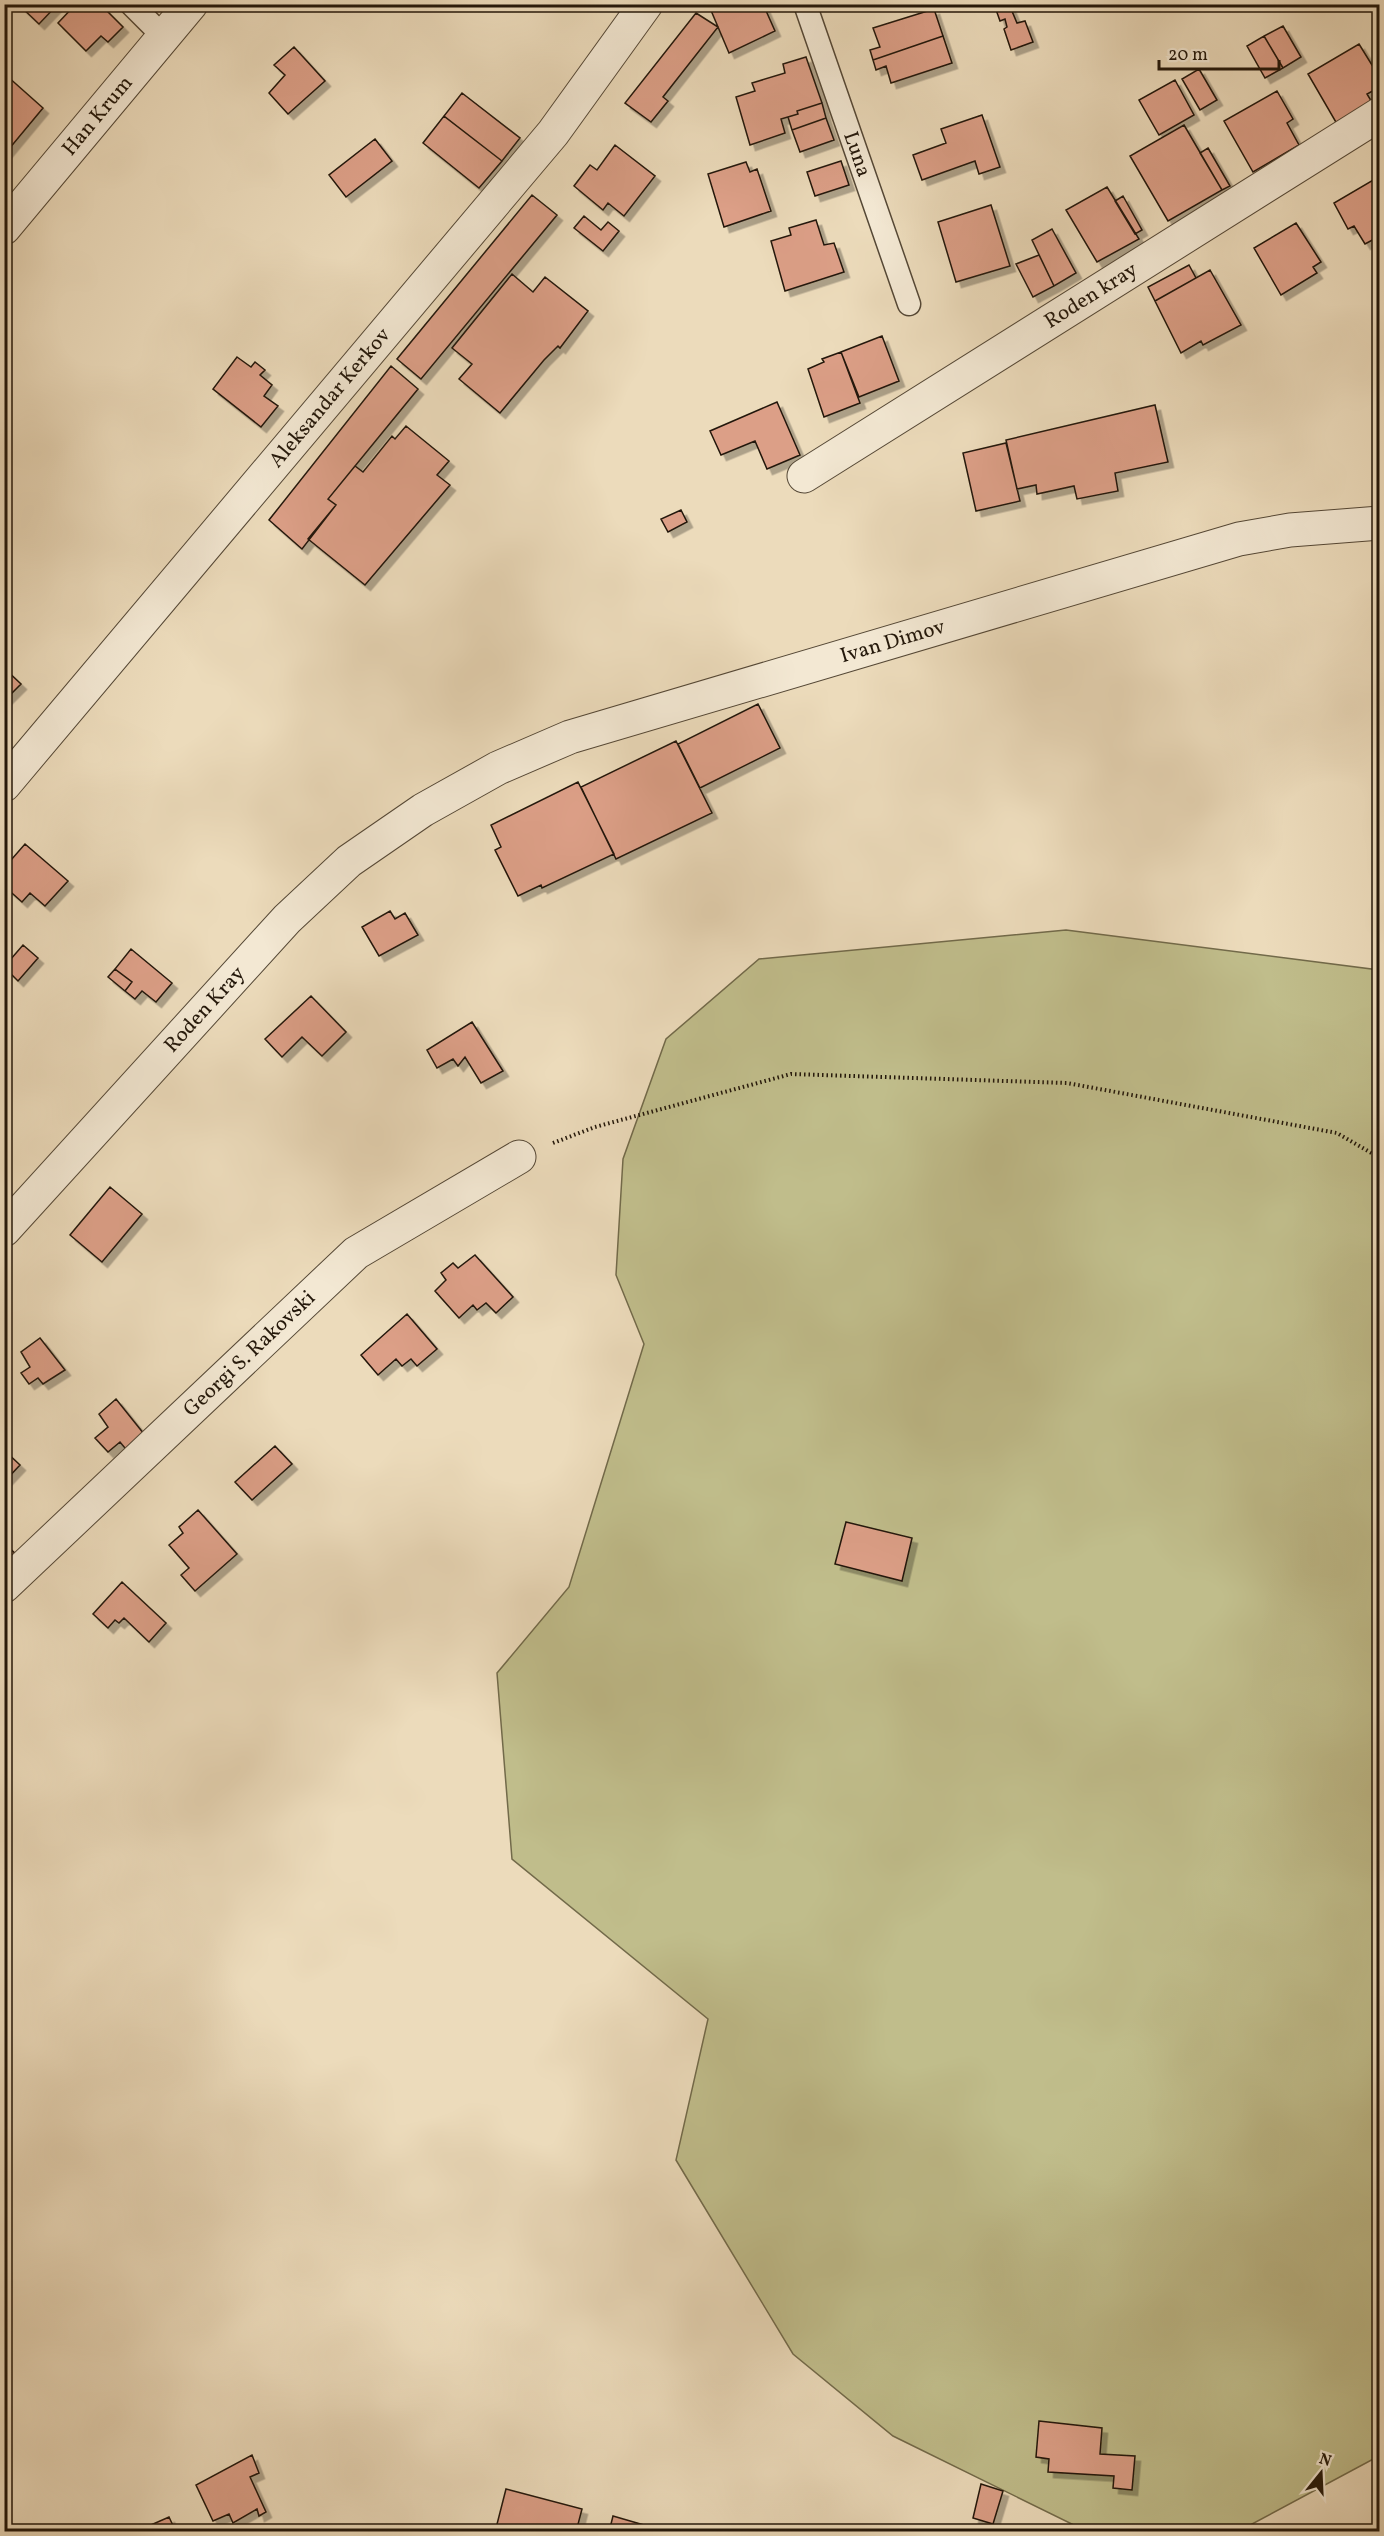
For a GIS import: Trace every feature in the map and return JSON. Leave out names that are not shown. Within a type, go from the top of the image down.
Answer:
[{"type":"street","name":"Han Krum","points":[[4,228],[191,4]]},
{"type":"street","name":"Aleksandar Kerkov","points":[[4,785],[552,133],[646,4]]},
{"type":"street","name":"Roden kray","points":[[804,476],[1380,114]]},
{"type":"street","name":"Ivan Dimov","points":[[423,810],[498,768],[570,736],[1239,539],[1290,530],[1380,523]]},
{"type":"street","name":"Roden Kray","points":[[4,1230],[287,919],[349,861],[423,810]]},
{"type":"street","name":"Georgi S. Rakovski","points":[[4,1586],[357,1253],[519,1157]]},
{"type":"lane","points":[[131,4],[164,37]]},
{"type":"lane","name":"Luna","points":[[805,4],[909,304]]},
{"type":"path","points":[[519,1157],[595,1127],[791,1074],[1066,1083],[1337,1133],[1380,1158]]},
{"type":"shaded area","points":[[1066,930],[1379,970],[1379,2456],[1239,2531],[1086,2531],[893,2436],[793,2354],[676,2160],[708,2019],[512,1859],[497,1673],[569,1587],[644,1344],[616,1275],[623,1159],[666,1039],[759,959]]},
{"type":"building","points":[[18,4],[58,4],[39,24]]},
{"type":"building","points":[[76,4],[100,4],[123,27],[108,42],[101,36],[86,51],[58,23]]},
{"type":"building","points":[[717,4],[763,4],[775,31],[729,53],[710,8]]},
{"type":"building","points":[[994,4],[1009,4],[1017,23],[1025,21],[1033,42],[1011,50],[1004,29],[1007,27],[1005,19],[1000,21]]},
{"type":"building","points":[[934,9],[943,36],[873,60],[870,50],[880,47],[873,28]]},
{"type":"building","points":[[696,13],[718,27],[663,97],[668,101],[651,122],[625,103]]},
{"type":"building","points":[[1283,26],[1301,57],[1283,68],[1264,36]]},
{"type":"building","points":[[943,36],[952,63],[891,83],[886,66],[876,70],[873,60]]},
{"type":"building","points":[[1264,36],[1283,68],[1265,78],[1247,46]]},
{"type":"building","points":[[1359,44],[1380,78],[1380,87],[1367,94],[1373,104],[1337,124],[1308,74]]},
{"type":"building","points":[[294,47],[325,81],[288,114],[269,93],[285,75],[274,65]]},
{"type":"building","points":[[806,57],[822,103],[781,119],[785,133],[750,145],[736,97],[755,91],[752,83],[785,73],[783,64]]},
{"type":"building","points":[[1199,69],[1217,100],[1200,110],[1182,79]]},
{"type":"building","points":[[7,76],[43,108],[4,155],[4,114],[8,109],[4,106]]},
{"type":"building","points":[[1175,80],[1194,115],[1159,135],[1139,100]]},
{"type":"building","points":[[1277,91],[1293,119],[1287,123],[1299,145],[1253,172],[1224,121]]},
{"type":"building","points":[[462,93],[520,138],[502,161],[444,116]]},
{"type":"building","points":[[822,103],[826,118],[792,130],[788,117],[798,114],[797,111]]},
{"type":"building","points":[[982,115],[1000,167],[979,174],[975,161],[922,180],[913,155],[946,143],[941,129]]},
{"type":"building","points":[[444,116],[502,161],[479,188],[423,143]]},
{"type":"building","points":[[826,118],[834,140],[800,152],[792,130]]},
{"type":"building","points":[[1184,125],[1222,190],[1168,221],[1130,156]]},
{"type":"building","points":[[375,139],[392,161],[346,197],[329,175]]},
{"type":"building","points":[[615,145],[655,176],[624,216],[608,203],[603,210],[574,186],[590,165],[597,170]]},
{"type":"building","points":[[1208,148],[1230,186],[1222,190],[1200,153]]},
{"type":"building","points":[[841,161],[849,185],[815,196],[807,172]]},
{"type":"building","points":[[746,162],[750,172],[757,169],[771,211],[724,227],[708,174]]},
{"type":"building","points":[[1380,176],[1380,236],[1365,244],[1354,226],[1348,229],[1334,203]]},
{"type":"building","points":[[1107,187],[1139,239],[1097,262],[1066,210]]},
{"type":"building","points":[[532,195],[557,215],[421,379],[397,359]]},
{"type":"building","points":[[1123,196],[1142,230],[1135,234],[1115,201]]},
{"type":"building","points":[[991,205],[1010,266],[956,282],[938,222]]},
{"type":"building","points":[[584,216],[601,230],[608,222],[619,231],[603,251],[574,228]]},
{"type":"building","points":[[816,220],[824,245],[834,243],[844,272],[785,291],[771,241],[791,235],[789,228]]},
{"type":"building","points":[[1296,223],[1321,262],[1313,267],[1317,273],[1281,295],[1254,248]]},
{"type":"building","points":[[1052,229],[1076,273],[1054,286],[1032,240]]},
{"type":"building","points":[[1039,255],[1054,286],[1033,297],[1016,264]]},
{"type":"building","points":[[1189,265],[1196,278],[1155,301],[1148,287]]},
{"type":"building","points":[[1210,270],[1241,325],[1203,345],[1201,341],[1181,353],[1155,301]]},
{"type":"building","points":[[512,274],[533,292],[545,277],[588,311],[560,348],[558,346],[544,360],[500,413],[459,379],[472,364],[452,348]]},
{"type":"building","points":[[882,336],[899,381],[859,397],[841,352]]},
{"type":"building","points":[[841,352],[860,403],[824,417],[808,369],[824,362],[822,359]]},
{"type":"building","points":[[237,357],[251,367],[255,362],[265,370],[260,375],[272,385],[264,396],[278,406],[261,427],[213,389]]},
{"type":"building","points":[[391,366],[418,389],[328,499],[336,505],[302,549],[269,520]]},
{"type":"building","points":[[777,402],[800,455],[767,469],[755,441],[721,455],[710,431]]},
{"type":"building","points":[[1155,405],[1168,462],[1115,473],[1118,491],[1077,499],[1074,486],[1037,494],[1036,485],[1017,489],[1006,440]]},
{"type":"building","points":[[406,426],[449,461],[437,475],[450,485],[365,585],[308,539],[336,505],[328,499],[355,466],[363,472],[392,436],[395,439]]},
{"type":"building","points":[[1006,443],[1020,501],[976,511],[963,453]]},
{"type":"building","points":[[681,510],[687,522],[668,532],[661,519]]},
{"type":"building","points":[[4,668],[21,684],[4,701]]},
{"type":"building","points":[[758,704],[780,748],[700,788],[678,744]]},
{"type":"building","points":[[676,741],[712,813],[616,859],[581,787]]},
{"type":"building","points":[[578,782],[614,854],[542,888],[541,885],[518,896],[495,850],[501,847],[491,825]]},
{"type":"building","points":[[25,844],[68,881],[45,906],[30,893],[22,902],[4,886],[4,868]]},
{"type":"building","points":[[390,911],[395,919],[405,913],[418,935],[379,956],[362,927]]},
{"type":"building","points":[[23,945],[38,958],[18,981],[4,967]]},
{"type":"building","points":[[131,949],[172,983],[156,1002],[142,991],[135,999],[125,991],[132,982],[115,969]]},
{"type":"building","points":[[115,969],[132,982],[125,991],[108,977]]},
{"type":"building","points":[[311,996],[346,1032],[322,1056],[302,1037],[282,1057],[265,1039]]},
{"type":"building","points":[[472,1022],[503,1071],[481,1083],[465,1057],[458,1066],[453,1059],[437,1068],[427,1050]]},
{"type":"building","points":[[110,1187],[142,1214],[102,1262],[70,1235]]},
{"type":"building","points":[[475,1255],[513,1297],[496,1313],[486,1303],[477,1310],[473,1305],[459,1318],[435,1291],[446,1280],[441,1273],[453,1263],[458,1268]]},
{"type":"building","points":[[407,1314],[437,1349],[417,1366],[411,1359],[402,1366],[396,1359],[378,1375],[361,1355]]},
{"type":"building","points":[[40,1338],[65,1370],[43,1384],[38,1378],[29,1384],[21,1373],[30,1367],[21,1352]]},
{"type":"building","points":[[116,1399],[148,1439],[130,1454],[120,1442],[108,1452],[95,1438],[108,1427],[99,1414]]},
{"type":"building","points":[[275,1446],[292,1464],[252,1500],[235,1482]]},
{"type":"building","points":[[4,1450],[20,1465],[4,1482]]},
{"type":"building","points":[[198,1510],[237,1554],[195,1591],[181,1575],[189,1568],[169,1545],[183,1533],[179,1527]]},
{"type":"building","points":[[846,1522],[912,1538],[902,1581],[835,1564]]},
{"type":"building","points":[[4,1543],[19,1557],[4,1571]]},
{"type":"building","points":[[122,1582],[166,1623],[149,1642],[124,1618],[119,1623],[115,1620],[108,1628],[93,1614]]},
{"type":"building","points":[[1039,2421],[1102,2428],[1100,2454],[1135,2456],[1132,2490],[1113,2488],[1114,2476],[1048,2472],[1049,2459],[1036,2457]]},
{"type":"building","points":[[252,2455],[259,2473],[250,2477],[266,2512],[259,2516],[257,2509],[233,2523],[229,2514],[213,2521],[196,2485]]},
{"type":"building","points":[[981,2484],[1003,2491],[993,2524],[973,2518]]},
{"type":"building","points":[[506,2489],[582,2509],[576,2532],[495,2532]]},
{"type":"building","points":[[613,2516],[668,2532],[609,2532]]},
{"type":"building","points":[[169,2517],[176,2532],[135,2532]]}]
